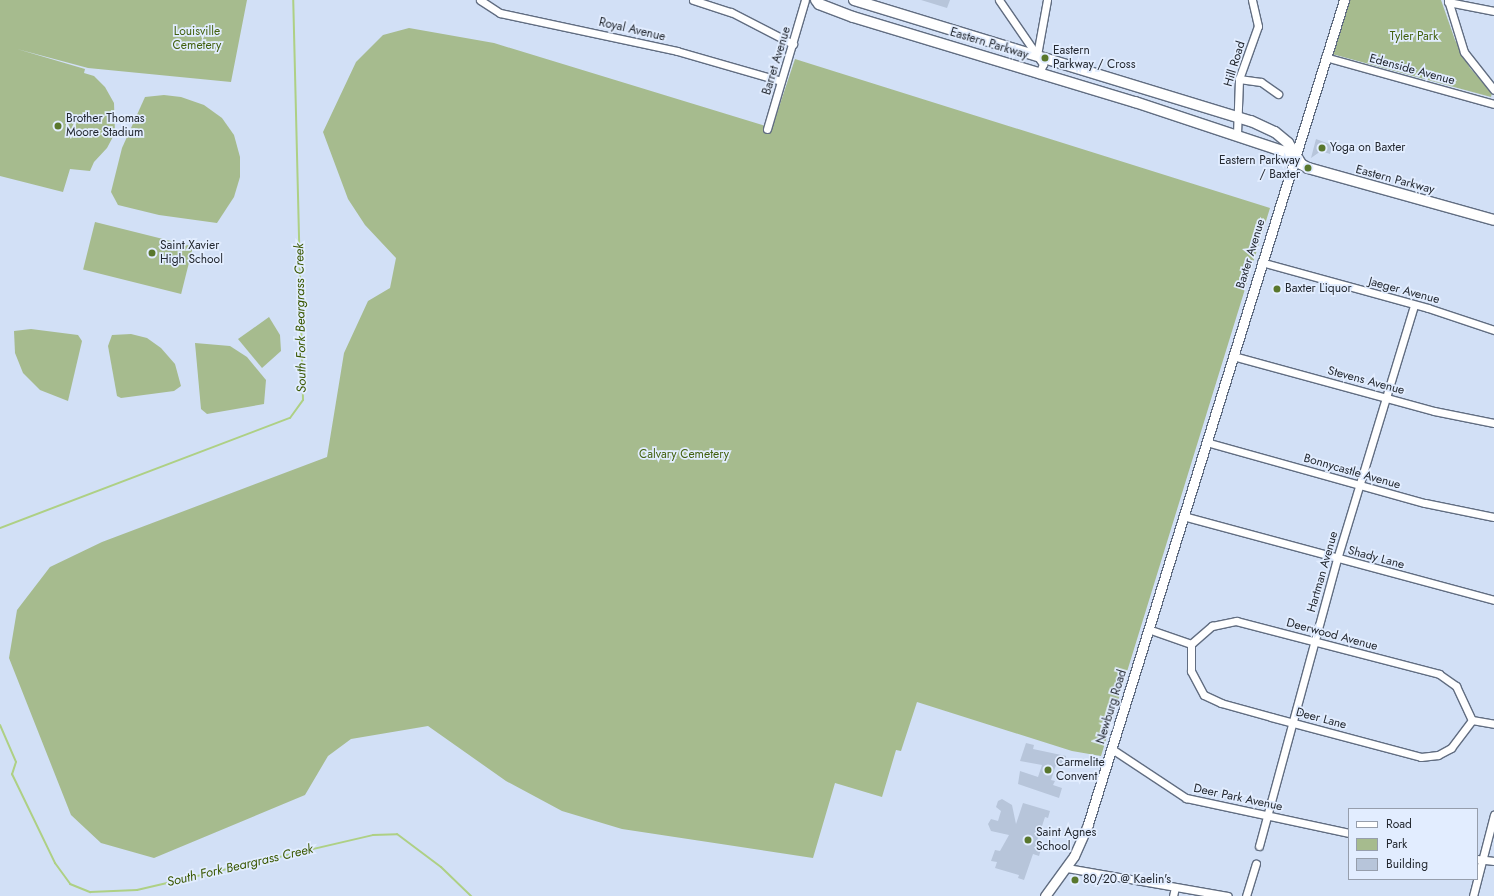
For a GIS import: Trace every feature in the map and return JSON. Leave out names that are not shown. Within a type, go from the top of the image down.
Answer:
[{"type":"main road","name":"Eastern Parkway","points":[[816,0],[818,4],[853,18],[1237,134],[1294,155]]},
{"type":"main road","name":"Eastern Parkway","points":[[854,0],[1238,117],[1275,132],[1288,143],[1294,155],[1303,165],[1343,179],[1494,220]]},
{"type":"main road","name":"Baxter Avenue","points":[[1183,516],[1294,155],[1344,0]]},
{"type":"main road","name":"Newburg Road","points":[[1045,896],[1067,868],[1084,835],[1112,749],[1183,516]]},
{"type":"street","name":"Royal Avenue","points":[[480,0],[500,13],[670,50],[781,81]]},
{"type":"street","points":[[693,0],[731,12],[793,44]]},
{"type":"street","name":"Barret Avenue","points":[[767,129],[805,0]]},
{"type":"street","points":[[999,0],[1043,64],[1039,74]]},
{"type":"street","points":[[1037,55],[1047,0]]},
{"type":"street","name":"Hill Road","points":[[1237,134],[1239,79],[1257,31],[1257,15],[1252,0]]},
{"type":"street","points":[[1494,11],[1448,1],[1464,52],[1494,90]]},
{"type":"street","name":"Edenside Avenue","points":[[1325,57],[1494,104]]},
{"type":"street","points":[[1239,79],[1261,82],[1278,94]]},
{"type":"street","name":"Jaeger Avenue","points":[[1261,262],[1414,305],[1494,330]]},
{"type":"street","name":"Hartman Avenue","points":[[1259,846],[1337,559],[1414,305]]},
{"type":"street","name":"Stevens Avenue","points":[[1233,356],[1387,398],[1494,423]]},
{"type":"street","name":"Bonnycastle Avenue","points":[[1206,442],[1360,485],[1494,518]]},
{"type":"street","name":"Shady Lane","points":[[1183,516],[1337,559],[1494,600]]},
{"type":"street","name":"Deerwood Avenue","points":[[1192,644],[1212,626],[1229,621],[1439,674],[1456,686],[1472,720]]},
{"type":"street","points":[[1148,629],[1192,644]]},
{"type":"street","name":"Deer Lane","points":[[1192,644],[1191,671],[1204,695],[1221,703],[1293,723],[1421,757],[1438,755],[1450,748],[1472,720]]},
{"type":"street","points":[[1472,720],[1494,724]]},
{"type":"street","name":"Deer Park Avenue","points":[[1112,749],[1186,798],[1348,833]]},
{"type":"street","points":[[1478,870],[1494,815]]},
{"type":"street","points":[[1480,859],[1494,861]]},
{"type":"street","points":[[1246,896],[1256,864]]},
{"type":"street","points":[[1067,868],[1228,896]]},
{"type":"street","points":[[1473,896],[1476,880]]},
{"type":"street","points":[[1173,896],[1175,887]]},
{"type":"green space","name":"Louisville Cemetery","points":[[0,0],[247,0],[231,82],[88,68],[17,49],[85,69],[84,73],[94,76],[105,87],[114,103],[115,133],[107,148],[94,162],[90,171],[70,169],[63,192],[0,176]]},
{"type":"green space","name":"Tyler Park","points":[[1350,0],[1441,0],[1455,40],[1470,68],[1492,93],[1491,97],[1332,54]]},
{"type":"green space","name":"Calvary Cemetery","points":[[409,28],[494,43],[772,128],[795,59],[1270,208],[1101,756],[1072,751],[917,702],[901,751],[896,750],[882,797],[835,783],[813,858],[622,829],[562,811],[506,781],[428,726],[351,739],[328,756],[305,795],[154,858],[101,843],[71,815],[9,658],[17,610],[50,567],[102,542],[327,457],[344,353],[368,301],[390,288],[396,258],[365,225],[348,199],[323,132],[356,62],[383,35]]},
{"type":"green space","points":[[164,95],[181,97],[204,105],[222,118],[234,135],[240,157],[240,177],[234,197],[217,223],[159,215],[118,205],[111,192],[122,148],[145,97]]},
{"type":"green space","points":[[95,222],[193,246],[181,294],[83,270]]},
{"type":"green space","points":[[269,317],[280,335],[281,351],[262,368],[238,339]]},
{"type":"green space","points":[[31,329],[78,335],[82,341],[68,401],[40,390],[23,373],[15,353],[14,331]]},
{"type":"green space","points":[[131,334],[147,338],[161,348],[175,364],[181,386],[174,391],[121,398],[117,396],[108,346],[112,335]]},
{"type":"green space","points":[[195,343],[230,346],[247,357],[266,380],[264,404],[207,414],[201,409]]},
{"type":"building","points":[[921,0],[950,0],[947,8]]},
{"type":"building","name":"Yoga on Baxter","points":[[1316,139],[1332,145],[1330,154],[1321,151],[1311,158]]},
{"type":"building","name":"Carmelite Convent","points":[[1026,743],[1034,745],[1033,749],[1066,756],[1063,764],[1057,762],[1051,780],[1055,781],[1053,785],[1062,788],[1059,798],[1018,784],[1020,771],[1038,777],[1042,765],[1020,761]]},
{"type":"building","name":"Saint Agnes School","points":[[1002,799],[1012,805],[1016,824],[1023,803],[1050,811],[1048,818],[1045,817],[1036,844],[1042,846],[1039,856],[1033,854],[1024,880],[1018,878],[1019,875],[995,868],[997,862],[991,861],[995,850],[1000,851],[1009,835],[991,831],[988,824],[991,819],[998,821],[1001,811],[996,807],[998,801]]},
{"type":"waterway","name":"South Fork Beargrass Creek","points":[[0,528],[290,418],[303,400],[293,0]]},
{"type":"waterway","name":"South Fork Beargrass Creek","points":[[0,725],[16,762],[12,774],[55,863],[70,884],[90,892],[137,890],[373,835],[397,834],[441,867],[471,896]]},
{"type":"place","name":"Eastern Parkway / Cross","points":[[1045,58]]},
{"type":"place","name":"Brother Thomas Moore Stadium","points":[[58,126]]},
{"type":"place","name":"Yoga on Baxter","points":[[1322,148]]},
{"type":"place","name":"Eastern Parkway / Baxter","points":[[1308,168]]},
{"type":"place","name":"Saint Xavier High School","points":[[152,253]]},
{"type":"place","name":"Baxter Liquor","points":[[1277,289]]},
{"type":"place","name":"Carmelite Convent","points":[[1048,770]]},
{"type":"place","name":"Saint Agnes School","points":[[1028,840]]},
{"type":"place","name":"80/20 @ Kaelin's","points":[[1075,880]]}]
